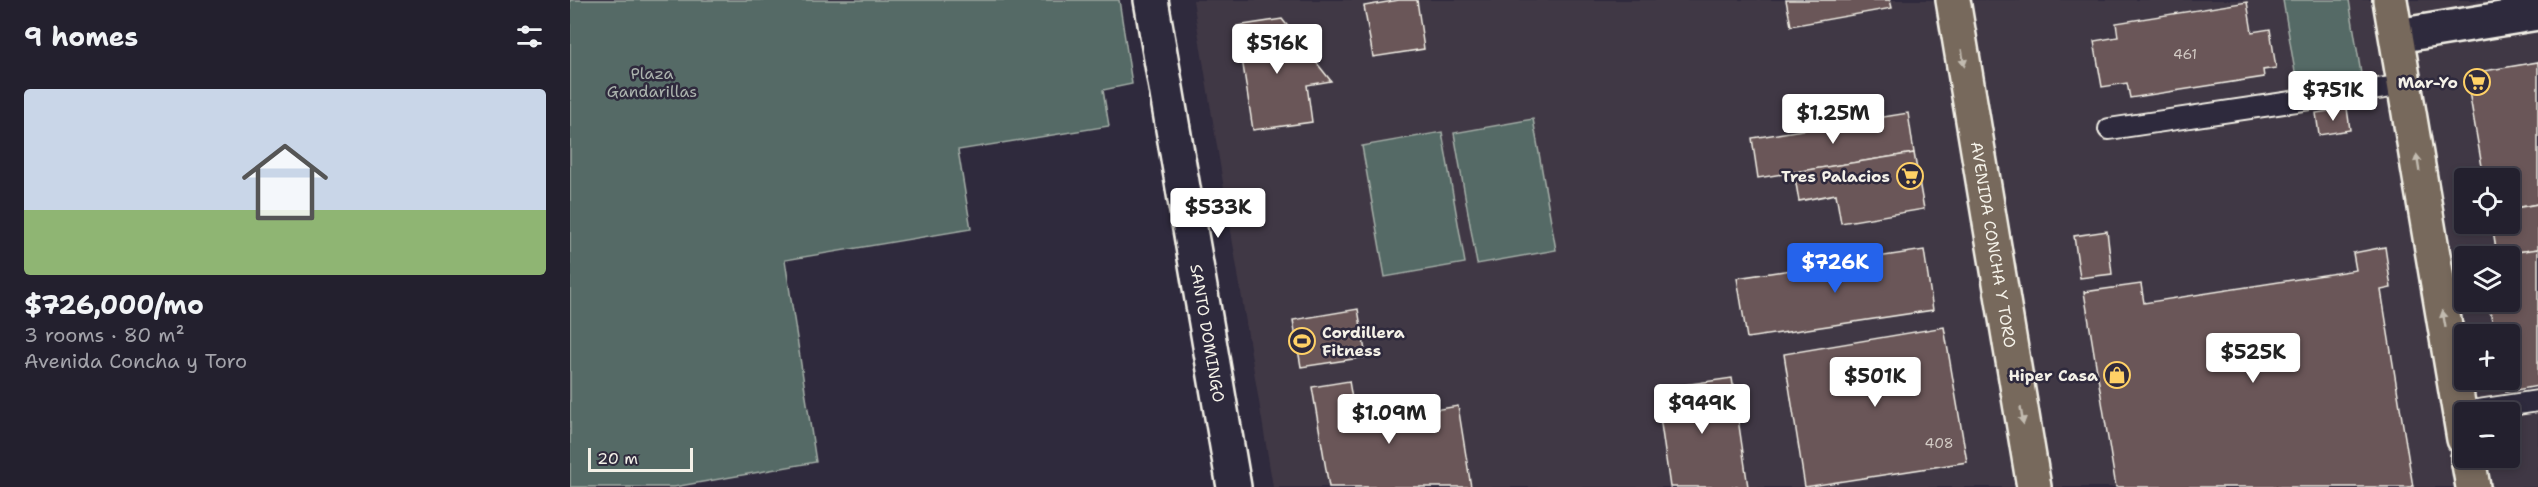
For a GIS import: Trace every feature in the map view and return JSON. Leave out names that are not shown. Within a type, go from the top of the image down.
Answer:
[{"type":"main road","name":"AVENIDA CONCHA Y TORO","points":[[1953,0],[2034,487]]},
{"type":"main road","points":[[2390,0],[2460,402]]},
{"type":"main road","points":[[2469,468],[2472,487]]},
{"type":"street","name":"SANTO DOMINGO","points":[[1151,0],[1234,487]]},
{"type":"street","points":[[2397,36],[2538,13]]},
{"type":"lane","points":[[2109,129],[2405,85]]},
{"type":"lane","points":[[2520,405],[2538,400]]},
{"type":"shaded area","points":[[1193,0],[2538,0],[2538,487],[1273,487]]},
{"type":"green space","name":"Plaza Gandarillas","points":[[570,0],[1119,0],[1132,84],[1103,90],[1109,126],[958,150],[971,229],[785,260],[816,462],[674,487],[570,487]]},
{"type":"green space","points":[[2283,0],[2349,0],[2362,80],[2298,90]]},
{"type":"green space","points":[[1533,119],[1556,250],[1477,264],[1454,133]]},
{"type":"green space","points":[[1442,132],[1465,263],[1385,277],[1362,146]]},
{"type":"building","points":[[1399,0],[1417,0],[1424,49],[1373,57],[1364,6]]},
{"type":"building","points":[[1786,0],[1890,0],[1892,8],[1791,26]]},
{"type":"building","points":[[2247,2],[2252,32],[2270,29],[2276,68],[2263,70],[2264,77],[2130,98],[2127,83],[2102,87],[2094,41],[2118,37],[2116,23]]},
{"type":"building","points":[[1282,19],[1331,81],[1307,85],[1312,122],[1253,130],[1237,26]]},
{"type":"building","points":[[2538,62],[2538,204],[2520,207],[2520,168],[2482,168],[2466,74]]},
{"type":"building","points":[[2347,108],[2350,130],[2319,135],[2316,113]]},
{"type":"building","points":[[1908,113],[1914,153],[1758,178],[1752,138]]},
{"type":"building","points":[[1914,153],[1924,209],[1841,223],[1836,194],[1799,201],[1794,172]]},
{"type":"building","points":[[2538,204],[2538,249],[2520,252],[2520,246],[2496,246],[2494,234],[2520,234],[2520,207]]},
{"type":"building","points":[[2107,231],[2112,274],[2080,278],[2074,236]]},
{"type":"building","points":[[2385,247],[2391,288],[2381,290],[2413,487],[2116,487],[2084,292],[2141,284],[2144,303],[2356,270],[2353,253]]},
{"type":"building","points":[[2538,249],[2538,386],[2520,389],[2520,324],[2493,324],[2490,312],[2520,312],[2520,252]]},
{"type":"building","points":[[1924,250],[1933,310],[1747,338],[1737,278]]},
{"type":"building","points":[[1358,309],[1366,357],[1301,367],[1293,320]]},
{"type":"building","points":[[1944,327],[1967,462],[1805,487],[1784,354]]},
{"type":"building","points":[[1732,378],[1748,487],[1670,487],[1656,389]]},
{"type":"building","points":[[1349,381],[1356,423],[1458,406],[1471,487],[1329,487],[1312,387]]},
{"type":"place","name":"Mar-Yo","points":[[2477,82]]},
{"type":"place","name":"Tres Palacios","points":[[1910,176]]},
{"type":"place","name":"Cordillera Fitness","points":[[1302,341]]},
{"type":"place","name":"Hiper Casa","points":[[2117,375]]}]
